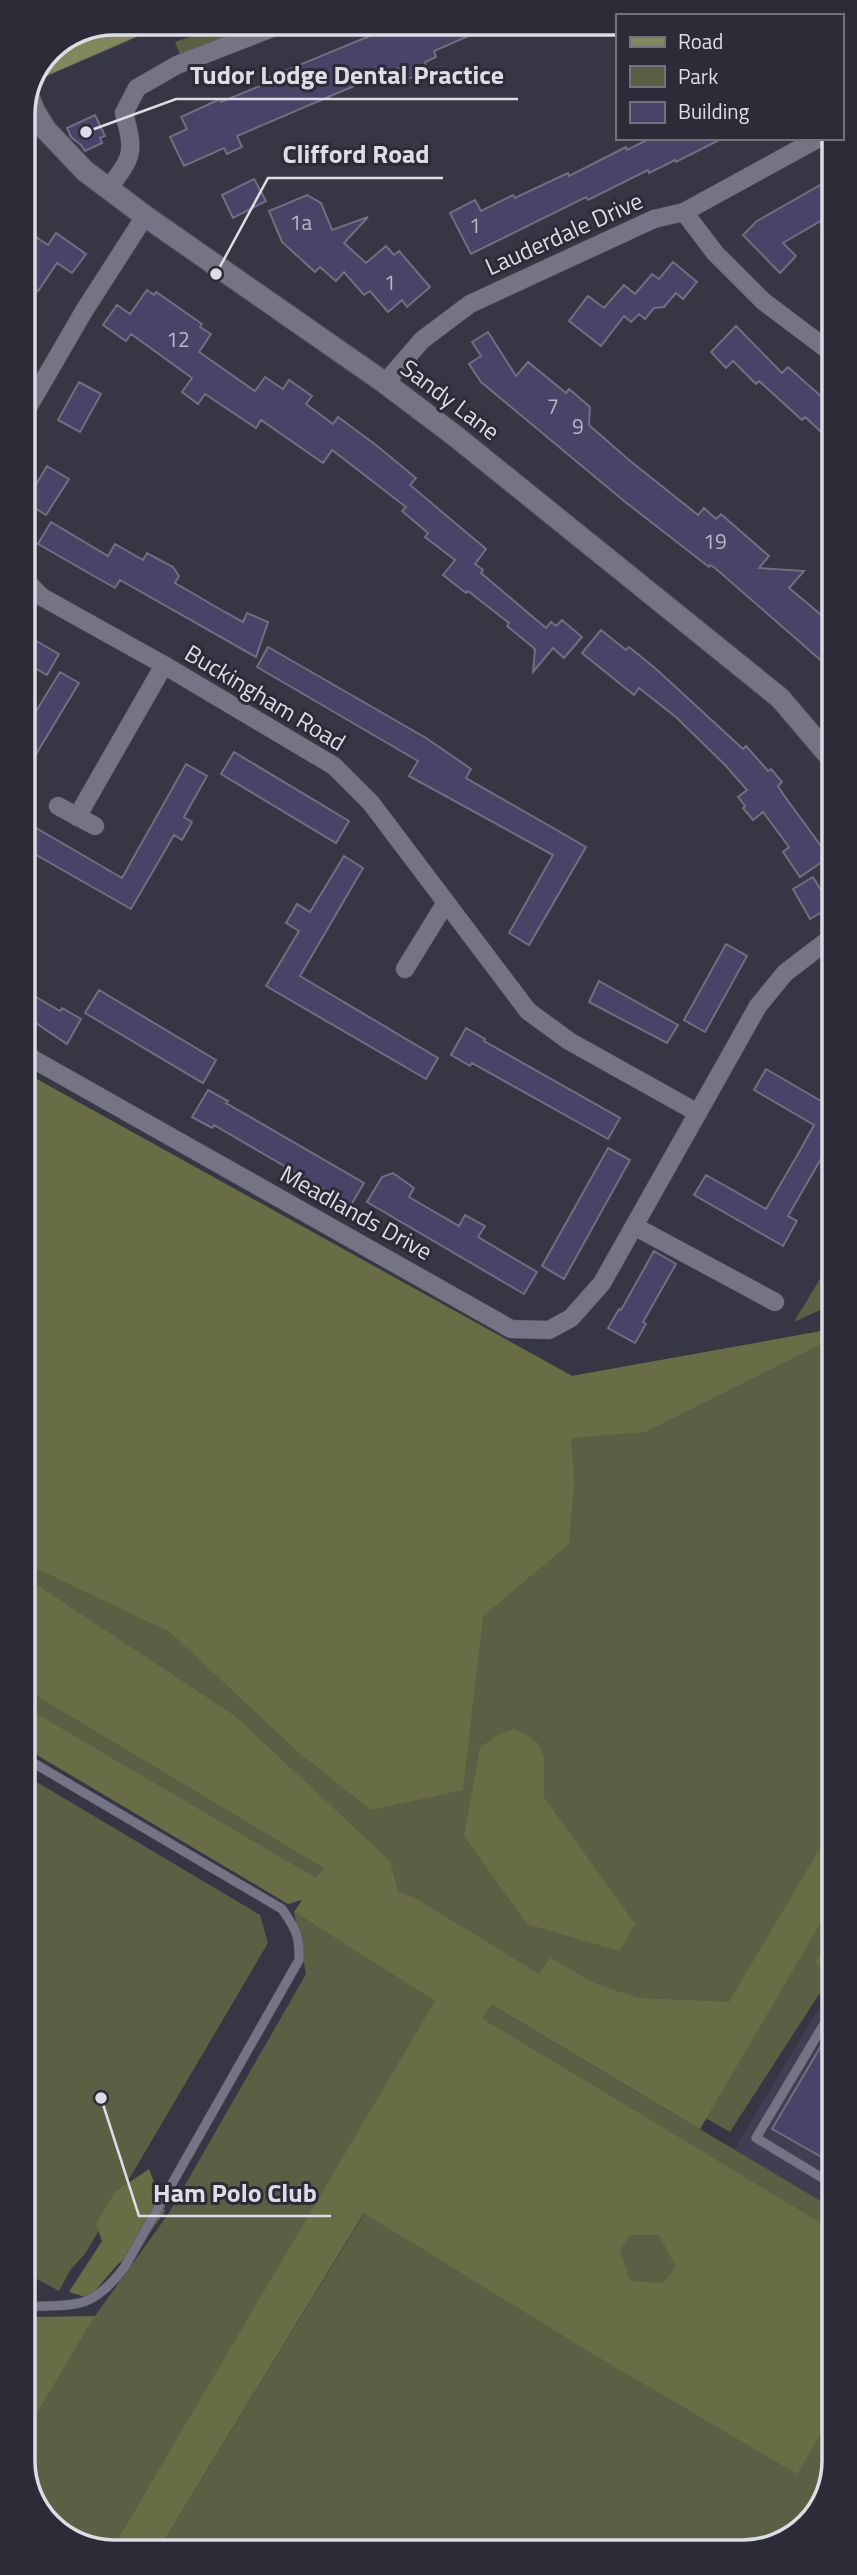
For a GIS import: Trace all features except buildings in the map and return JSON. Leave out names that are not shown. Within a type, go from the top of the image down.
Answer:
[{"type":"main road","points":[[57,60],[113,35]]},
{"type":"street","points":[[108,189],[125,167],[132,150],[124,113],[137,88],[177,65],[254,35]]},
{"type":"street","name":"Sandy Lane","points":[[35,112],[58,143],[85,171],[145,216],[385,383],[454,435],[780,698],[822,746]]},
{"type":"street","name":"Lauderdale Drive","points":[[385,383],[422,340],[470,304],[654,219],[684,212],[815,140]]},
{"type":"street","points":[[684,212],[715,253],[763,301],[822,345]]},
{"type":"street","points":[[35,396],[145,216]]},
{"type":"street","name":"Buckingham Road","points":[[35,590],[42,597],[164,665],[334,766],[371,803],[528,1011],[569,1041],[698,1114]]},
{"type":"street","name":"Buckingham Road","points":[[77,817],[164,665]]},
{"type":"street","points":[[58,806],[95,827]]},
{"type":"street","points":[[405,969],[446,904]]},
{"type":"street","name":"Meadlands Drive","points":[[35,1060],[511,1329],[549,1330],[571,1318],[601,1283],[758,1006],[785,973],[822,945]]},
{"type":"street","points":[[634,1226],[775,1302]]},
{"type":"lane","points":[[35,1764],[282,1909],[295,1926],[300,1941],[299,1960],[124,2268],[110,2286],[85,2304],[35,2307]]},
{"type":"lane","points":[[822,2027],[756,2138],[822,2178]]},
{"type":"shaded area","points":[[822,2002],[822,2207],[732,2153]]},
{"type":"green space","points":[[195,35],[233,35],[181,57],[175,42]]},
{"type":"green space","points":[[35,1078],[572,1376],[822,1331],[822,1990],[730,2132],[317,1897],[35,1732]]},
{"type":"green space","points":[[35,1078],[572,1376],[822,1331],[822,1344],[645,1432],[571,1438],[574,1481],[569,1544],[483,1616],[463,1790],[371,1810],[298,1752],[170,1632],[35,1568]]},
{"type":"green space","points":[[822,1275],[822,1310],[794,1322]]},
{"type":"green space","points":[[35,1584],[235,1716],[390,1861],[398,1892],[417,1899],[539,1974],[550,1958],[596,1984],[638,1998],[729,2002],[822,1845],[822,1921],[700,2129],[492,2005],[483,2019],[822,2224],[822,2431],[797,2474],[588,2351],[364,2213],[164,2540],[117,2540],[435,2001],[294,1912],[302,1900],[288,1904],[35,1754],[35,1713],[316,1878],[324,1868],[35,1695]],"holes":[[[630,2235],[659,2235],[676,2267],[663,2283],[630,2281],[620,2250]]]},
{"type":"green space","points":[[513,1729],[539,1744],[544,1757],[544,1797],[635,1924],[619,1951],[527,1924],[464,1836],[480,1748],[494,1737]]},
{"type":"green space","points":[[35,1781],[260,1915],[268,1943],[85,2254],[71,2269],[59,2291],[35,2278]]},
{"type":"green space","points":[[294,1912],[436,2001],[117,2540],[88,2536],[66,2524],[48,2505],[41,2491],[35,2461],[35,2417],[95,2316],[169,2213],[306,1974]]},
{"type":"green space","points":[[822,1951],[822,1967],[815,1963]]},
{"type":"green space","points":[[492,2005],[822,2202],[821,2472],[818,2487],[806,2509],[778,2532],[743,2540],[164,2540]]},
{"type":"green space","points":[[149,2169],[165,2211],[141,2245],[117,2265],[89,2298],[69,2292],[102,2241],[96,2224],[115,2192]]},
{"type":"green space","points":[[95,2316],[35,2417],[35,2317]]},
{"type":"place","name":"Tudor Lodge Dental Practice","points":[[86,132]]},
{"type":"place","name":"Clifford Road","points":[[216,274]]},
{"type":"place","name":"Ham Polo Club","points":[[101,2098]]}]
